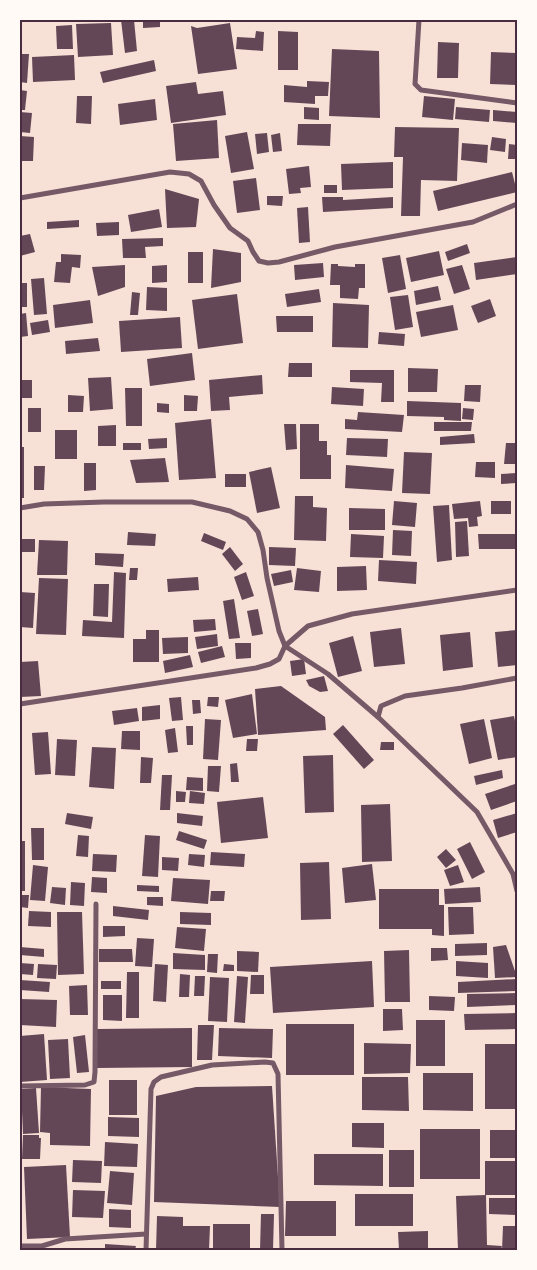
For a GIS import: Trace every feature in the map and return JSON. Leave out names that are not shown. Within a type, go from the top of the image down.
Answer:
[{"type":"street","points":[[419,20],[416,84],[420,90],[517,103]]},
{"type":"street","points":[[20,198],[170,172],[189,174],[201,181],[214,205],[230,228],[248,241],[259,260],[268,263],[279,262],[335,247],[474,222],[517,204]]},
{"type":"street","points":[[20,508],[44,504],[192,502],[230,511],[247,519],[258,532],[279,631],[285,646],[328,674],[378,717],[477,812],[513,874],[517,892]]},
{"type":"street","points":[[20,704],[256,668],[279,659],[285,646],[308,626],[352,614],[517,590]]},
{"type":"street","points":[[378,717],[381,706],[405,696],[517,678]]},
{"type":"street","points":[[20,1086],[85,1085],[94,1082],[96,904]]},
{"type":"street","points":[[146,1250],[151,1089],[154,1082],[161,1077],[212,1065],[265,1062],[273,1063],[278,1074],[282,1250]]},
{"type":"street","points":[[20,1246],[42,1246],[65,1239],[146,1234]]},
{"type":"building","points":[[121,20],[134,20],[137,51],[125,53]]},
{"type":"building","points":[[143,20],[160,20],[160,27],[143,28]]},
{"type":"building","points":[[111,23],[113,55],[78,57],[76,24]]},
{"type":"building","points":[[230,23],[237,69],[198,74],[191,26],[197,28]]},
{"type":"building","points":[[72,25],[73,49],[57,49],[56,26]]},
{"type":"building","points":[[256,31],[264,32],[263,51],[236,49],[237,37],[255,38]]},
{"type":"building","points":[[278,31],[298,32],[298,70],[278,70]]},
{"type":"building","points":[[438,42],[459,43],[458,78],[437,78]]},
{"type":"building","points":[[332,49],[379,51],[380,118],[329,116]]},
{"type":"building","points":[[491,52],[517,53],[517,85],[490,84]]},
{"type":"building","points":[[20,54],[29,54],[27,83],[20,82]]},
{"type":"building","points":[[74,55],[75,80],[33,82],[32,57]]},
{"type":"building","points":[[154,60],[156,71],[103,83],[100,72]]},
{"type":"building","points":[[307,81],[329,82],[328,96],[315,96],[315,104],[284,102],[284,85],[307,87]]},
{"type":"building","points":[[196,82],[198,94],[223,91],[226,115],[171,123],[166,86]]},
{"type":"building","points":[[20,90],[27,91],[25,110],[20,110]]},
{"type":"building","points":[[77,96],[92,96],[91,124],[76,123]]},
{"type":"building","points":[[424,96],[455,99],[453,120],[422,117]]},
{"type":"building","points":[[155,99],[157,120],[120,125],[118,104]]},
{"type":"building","points":[[304,107],[319,108],[319,120],[304,119]]},
{"type":"building","points":[[456,107],[490,110],[489,122],[455,119]]},
{"type":"building","points":[[493,110],[517,112],[517,123],[493,121]]},
{"type":"building","points":[[20,112],[32,113],[30,133],[20,132]]},
{"type":"building","points":[[217,120],[219,158],[176,161],[173,124]]},
{"type":"building","points":[[298,124],[331,124],[330,146],[297,145]]},
{"type":"building","points":[[395,127],[459,128],[457,181],[421,180],[420,216],[401,216],[403,157],[394,157]]},
{"type":"building","points":[[247,132],[254,169],[231,173],[225,136]]},
{"type":"building","points":[[267,133],[269,152],[257,154],[255,134]]},
{"type":"building","points":[[280,133],[282,151],[273,152],[271,135]]},
{"type":"building","points":[[20,136],[34,137],[33,161],[20,161]]},
{"type":"building","points":[[492,137],[506,139],[505,152],[490,150]]},
{"type":"building","points":[[462,143],[488,145],[487,163],[461,160]]},
{"type":"building","points":[[509,144],[517,145],[517,159],[508,159]]},
{"type":"building","points":[[393,162],[393,188],[342,190],[341,164]]},
{"type":"building","points":[[309,166],[311,187],[300,188],[301,193],[289,194],[286,169]]},
{"type":"building","points":[[512,172],[517,192],[438,211],[433,191]]},
{"type":"building","points":[[256,178],[260,210],[237,213],[233,181]]},
{"type":"building","points":[[324,185],[337,185],[337,193],[324,193]]},
{"type":"building","points":[[165,189],[199,199],[196,227],[167,228]]},
{"type":"building","points":[[267,196],[283,196],[282,206],[267,205]]},
{"type":"building","points":[[322,197],[343,197],[343,200],[393,197],[393,208],[323,212]]},
{"type":"building","points":[[308,207],[310,242],[299,243],[297,208]]},
{"type":"building","points":[[159,209],[162,227],[131,232],[128,215]]},
{"type":"building","points":[[79,220],[79,227],[47,229],[47,222]]},
{"type":"building","points":[[119,222],[119,235],[97,236],[96,223]]},
{"type":"building","points":[[30,234],[35,252],[20,256],[20,236]]},
{"type":"building","points":[[163,238],[163,246],[145,247],[146,258],[123,258],[122,239]]},
{"type":"building","points":[[467,244],[470,253],[448,261],[445,252]]},
{"type":"building","points":[[213,249],[241,253],[241,282],[211,288]]},
{"type":"building","points":[[439,251],[444,275],[411,282],[406,258]]},
{"type":"building","points":[[188,252],[203,252],[203,283],[188,283]]},
{"type":"building","points":[[61,254],[81,255],[80,268],[72,267],[70,283],[54,282],[56,262],[61,262]]},
{"type":"building","points":[[400,255],[406,289],[388,293],[382,258]]},
{"type":"building","points":[[517,257],[517,274],[476,280],[474,263]]},
{"type":"building","points":[[323,263],[324,277],[295,280],[294,265]]},
{"type":"building","points":[[331,264],[355,267],[355,264],[365,264],[365,288],[359,288],[358,299],[340,298],[340,285],[330,285]]},
{"type":"building","points":[[125,265],[125,287],[98,296],[92,267]]},
{"type":"building","points":[[167,265],[167,282],[152,283],[152,266]]},
{"type":"building","points":[[462,265],[470,289],[454,294],[446,269]]},
{"type":"building","points":[[44,278],[47,314],[34,315],[31,279]]},
{"type":"building","points":[[20,283],[27,283],[27,307],[20,307]]},
{"type":"building","points":[[438,286],[441,300],[416,305],[414,291]]},
{"type":"building","points":[[147,287],[167,288],[167,311],[146,310]]},
{"type":"building","points":[[319,289],[321,302],[287,307],[285,294]]},
{"type":"building","points":[[132,292],[140,293],[138,315],[130,315]]},
{"type":"building","points":[[237,294],[243,343],[198,349],[192,300]]},
{"type":"building","points":[[408,295],[413,327],[395,330],[390,297]]},
{"type":"building","points":[[490,299],[496,316],[478,323],[471,306]]},
{"type":"building","points":[[90,300],[93,323],[55,328],[53,305]]},
{"type":"building","points":[[333,303],[369,305],[368,348],[332,347]]},
{"type":"building","points":[[453,305],[458,330],[421,337],[416,312]]},
{"type":"building","points":[[26,313],[28,336],[20,337],[20,314]]},
{"type":"building","points":[[276,316],[313,316],[313,332],[277,332]]},
{"type":"building","points":[[180,317],[182,348],[121,352],[119,321]]},
{"type":"building","points":[[48,320],[50,332],[32,335],[30,323]]},
{"type":"building","points":[[379,332],[405,334],[404,346],[378,344]]},
{"type":"building","points":[[98,338],[100,351],[66,354],[65,341]]},
{"type":"building","points":[[192,353],[195,380],[150,386],[147,359]]},
{"type":"building","points":[[289,363],[312,363],[312,377],[288,377]]},
{"type":"building","points":[[408,368],[438,369],[437,392],[408,392]]},
{"type":"building","points":[[350,370],[394,370],[394,402],[381,402],[382,383],[350,382]]},
{"type":"building","points":[[262,375],[263,394],[229,397],[230,410],[211,411],[209,380]]},
{"type":"building","points":[[111,377],[113,409],[90,411],[88,378]]},
{"type":"building","points":[[20,380],[32,380],[32,398],[20,398]]},
{"type":"building","points":[[465,385],[481,385],[480,402],[464,401]]},
{"type":"building","points":[[332,387],[364,389],[363,406],[331,404]]},
{"type":"building","points":[[125,388],[142,388],[142,426],[126,426]]},
{"type":"building","points":[[68,395],[84,396],[83,412],[68,412]]},
{"type":"building","points":[[184,395],[198,396],[197,411],[184,411]]},
{"type":"building","points":[[407,401],[461,403],[461,421],[444,420],[444,417],[407,416]]},
{"type":"building","points":[[157,403],[169,404],[169,413],[157,412]]},
{"type":"building","points":[[28,408],[41,408],[41,432],[28,432]]},
{"type":"building","points":[[463,408],[474,409],[473,420],[462,419]]},
{"type":"building","points":[[358,412],[404,415],[402,432],[345,429],[345,419],[357,420]]},
{"type":"building","points":[[211,419],[216,478],[179,480],[175,423]]},
{"type":"building","points":[[434,422],[472,422],[471,431],[434,431]]},
{"type":"building","points":[[284,424],[296,424],[297,449],[286,450]]},
{"type":"building","points":[[300,424],[319,424],[319,441],[327,441],[327,455],[331,455],[331,479],[300,479]]},
{"type":"building","points":[[116,425],[116,446],[98,446],[98,426]]},
{"type":"building","points":[[55,430],[77,430],[77,459],[55,459]]},
{"type":"building","points":[[474,434],[475,443],[440,445],[440,437]]},
{"type":"building","points":[[167,438],[167,448],[149,449],[148,439]]},
{"type":"building","points":[[347,438],[388,439],[387,457],[346,455]]},
{"type":"building","points":[[123,443],[141,443],[141,450],[123,450]]},
{"type":"building","points":[[506,443],[517,443],[517,464],[504,464]]},
{"type":"building","points":[[20,447],[24,447],[24,498],[20,498]]},
{"type":"building","points":[[404,452],[432,453],[430,494],[402,493]]},
{"type":"building","points":[[165,458],[169,482],[136,483],[130,460]]},
{"type":"building","points":[[476,462],[495,462],[495,478],[475,477]]},
{"type":"building","points":[[84,463],[96,463],[96,490],[84,491]]},
{"type":"building","points":[[346,465],[394,469],[392,491],[345,488]]},
{"type":"building","points":[[34,466],[45,466],[44,490],[34,490]]},
{"type":"building","points":[[271,467],[280,508],[257,513],[249,472]]},
{"type":"building","points":[[517,473],[517,483],[501,484],[501,474]]},
{"type":"building","points":[[225,474],[246,474],[246,487],[225,487]]},
{"type":"building","points":[[295,496],[313,496],[313,507],[327,508],[326,541],[294,540]]},
{"type":"building","points":[[394,501],[417,503],[415,527],[392,525]]},
{"type":"building","points":[[480,501],[482,516],[477,517],[478,526],[469,527],[468,518],[454,519],[452,504]]},
{"type":"building","points":[[491,501],[511,501],[511,514],[491,514]]},
{"type":"building","points":[[449,505],[452,560],[437,562],[433,506]]},
{"type":"building","points":[[349,508],[385,509],[385,530],[349,530]]},
{"type":"building","points":[[467,521],[469,556],[456,557],[455,522]]},
{"type":"building","points":[[393,530],[412,531],[411,556],[392,555]]},
{"type":"building","points":[[128,532],[156,534],[155,546],[127,545]]},
{"type":"building","points":[[204,533],[226,542],[223,550],[201,541]]},
{"type":"building","points":[[351,534],[384,536],[383,558],[350,557]]},
{"type":"building","points":[[478,534],[515,534],[515,549],[479,549]]},
{"type":"building","points":[[20,539],[35,539],[35,552],[20,552]]},
{"type":"building","points":[[39,540],[68,541],[67,575],[37,575]]},
{"type":"building","points":[[230,547],[243,564],[235,571],[222,554]]},
{"type":"building","points":[[269,547],[296,548],[295,566],[269,565]]},
{"type":"building","points":[[95,553],[124,554],[123,567],[95,565]]},
{"type":"building","points":[[379,560],[417,562],[416,584],[378,581]]},
{"type":"building","points":[[366,566],[367,590],[337,591],[337,567]]},
{"type":"building","points":[[130,568],[138,568],[137,580],[129,580]]},
{"type":"building","points":[[297,568],[321,571],[319,592],[294,590]]},
{"type":"building","points":[[291,570],[293,582],[274,586],[271,574]]},
{"type":"building","points":[[114,572],[126,573],[124,638],[82,636],[83,620],[112,622]]},
{"type":"building","points":[[246,572],[254,596],[242,600],[234,577]]},
{"type":"building","points":[[198,577],[199,590],[168,592],[167,579]]},
{"type":"building","points":[[39,578],[68,579],[66,635],[36,634]]},
{"type":"building","points":[[94,584],[109,584],[108,617],[93,616]]},
{"type":"building","points":[[20,592],[35,593],[33,628],[20,627]]},
{"type":"building","points":[[234,599],[240,638],[229,639],[223,601]]},
{"type":"building","points":[[258,609],[263,634],[252,636],[247,611]]},
{"type":"building","points":[[215,619],[216,630],[194,632],[193,620]]},
{"type":"building","points":[[401,628],[405,664],[374,667],[370,632]]},
{"type":"building","points":[[146,630],[159,630],[159,662],[133,662],[133,639],[146,639]]},
{"type":"building","points":[[517,630],[517,665],[498,667],[495,632]]},
{"type":"building","points":[[470,632],[473,667],[443,671],[440,635]]},
{"type":"building","points":[[217,634],[218,646],[197,649],[195,637]]},
{"type":"building","points":[[353,636],[362,671],[338,677],[329,643]]},
{"type":"building","points":[[188,637],[188,653],[163,654],[162,638]]},
{"type":"building","points":[[235,643],[251,643],[251,658],[236,659]]},
{"type":"building","points":[[222,646],[225,657],[201,663],[198,652]]},
{"type":"building","points":[[190,655],[193,667],[165,673],[163,661]]},
{"type":"building","points":[[304,659],[306,674],[292,676],[290,661]]},
{"type":"building","points":[[38,661],[41,696],[20,697],[20,662]]},
{"type":"building","points":[[324,676],[328,691],[320,692],[309,686],[306,680]]},
{"type":"building","points":[[281,686],[325,717],[326,730],[258,735],[255,689]]},
{"type":"building","points":[[252,694],[257,734],[233,738],[225,700]]},
{"type":"building","points":[[181,697],[183,720],[172,721],[169,698]]},
{"type":"building","points":[[208,697],[219,697],[218,707],[207,706]]},
{"type":"building","points":[[192,700],[200,700],[201,713],[193,714]]},
{"type":"building","points":[[160,705],[160,719],[142,721],[142,707]]},
{"type":"building","points":[[137,708],[139,721],[114,725],[112,711]]},
{"type":"building","points":[[514,716],[517,731],[517,757],[498,760],[490,720]]},
{"type":"building","points":[[205,719],[221,720],[218,760],[203,759]]},
{"type":"building","points":[[484,719],[492,758],[469,764],[460,724]]},
{"type":"building","points":[[343,725],[374,760],[364,769],[333,734]]},
{"type":"building","points":[[186,726],[193,726],[193,745],[187,745]]},
{"type":"building","points":[[175,728],[178,752],[168,753],[165,730]]},
{"type":"building","points":[[122,731],[140,731],[140,750],[121,749]]},
{"type":"building","points":[[48,732],[51,774],[35,775],[32,733]]},
{"type":"building","points":[[57,739],[77,740],[75,776],[55,775]]},
{"type":"building","points":[[247,739],[258,739],[257,751],[246,751]]},
{"type":"building","points":[[381,742],[394,742],[394,750],[380,750]]},
{"type":"building","points":[[92,747],[116,748],[114,789],[89,787]]},
{"type":"building","points":[[333,755],[334,812],[305,813],[303,756]]},
{"type":"building","points":[[141,757],[153,758],[151,783],[140,783]]},
{"type":"building","points":[[237,763],[239,782],[231,782],[230,764]]},
{"type":"building","points":[[208,766],[221,766],[219,792],[207,791]]},
{"type":"building","points":[[502,770],[503,778],[476,785],[474,776]]},
{"type":"building","points":[[162,775],[172,775],[170,810],[160,810]]},
{"type":"building","points":[[187,777],[203,778],[203,791],[186,790]]},
{"type":"building","points":[[515,784],[517,801],[491,810],[485,794]]},
{"type":"building","points":[[176,791],[186,792],[185,802],[176,802]]},
{"type":"building","points":[[190,791],[205,793],[204,804],[189,803]]},
{"type":"building","points":[[263,797],[268,838],[221,843],[217,802]]},
{"type":"building","points":[[390,804],[392,861],[362,862],[361,805]]},
{"type":"building","points":[[67,813],[93,817],[91,829],[65,824]]},
{"type":"building","points":[[177,813],[203,816],[202,826],[177,823]]},
{"type":"building","points":[[517,813],[517,832],[498,838],[493,820]]},
{"type":"building","points":[[31,828],[44,828],[44,860],[32,860]]},
{"type":"building","points":[[179,831],[207,840],[204,849],[176,840]]},
{"type":"building","points":[[78,835],[89,836],[88,857],[76,856]]},
{"type":"building","points":[[145,835],[160,836],[158,877],[142,876]]},
{"type":"building","points":[[20,841],[25,841],[25,891],[20,891]]},
{"type":"building","points":[[470,842],[485,872],[472,879],[457,849]]},
{"type":"building","points":[[446,849],[456,860],[446,868],[437,857]]},
{"type":"building","points":[[211,852],[245,854],[244,867],[210,865]]},
{"type":"building","points":[[93,854],[117,855],[116,872],[92,871]]},
{"type":"building","points":[[189,854],[205,855],[204,867],[188,865]]},
{"type":"building","points":[[162,857],[179,858],[178,871],[162,870]]},
{"type":"building","points":[[329,862],[331,919],[301,920],[300,863]]},
{"type":"building","points":[[372,864],[376,900],[345,903],[342,868]]},
{"type":"building","points":[[33,865],[48,867],[45,901],[30,900]]},
{"type":"building","points":[[458,865],[464,882],[450,886],[444,870]]},
{"type":"building","points":[[92,877],[107,878],[107,893],[91,892]]},
{"type":"building","points":[[173,878],[210,880],[208,904],[171,901]]},
{"type":"building","points":[[71,882],[85,883],[84,906],[70,905]]},
{"type":"building","points":[[137,885],[159,886],[159,892],[137,891]]},
{"type":"building","points":[[52,887],[66,888],[65,905],[50,903]]},
{"type":"building","points":[[480,887],[481,902],[445,904],[444,889]]},
{"type":"building","points":[[379,889],[439,889],[439,905],[444,905],[444,936],[432,935],[432,929],[379,929]]},
{"type":"building","points":[[211,891],[225,891],[224,901],[210,901]]},
{"type":"building","points":[[20,895],[29,895],[28,908],[20,907]]},
{"type":"building","points":[[147,897],[163,897],[163,906],[147,905]]},
{"type":"building","points":[[113,906],[149,910],[148,920],[113,916]]},
{"type":"building","points":[[448,907],[473,907],[474,934],[449,935]]},
{"type":"building","points":[[29,911],[51,912],[51,927],[28,926]]},
{"type":"building","points":[[57,912],[82,912],[84,974],[58,975]]},
{"type":"building","points":[[180,912],[211,913],[211,925],[180,924]]},
{"type":"building","points":[[103,926],[125,926],[125,936],[103,937]]},
{"type":"building","points":[[177,927],[206,929],[204,951],[175,948]]},
{"type":"building","points":[[137,938],[154,939],[152,967],[135,966]]},
{"type":"building","points":[[487,943],[487,955],[455,956],[455,944]]},
{"type":"building","points":[[506,945],[517,977],[495,978],[493,947]]},
{"type":"building","points":[[20,947],[44,949],[44,957],[20,955]]},
{"type":"building","points":[[431,948],[447,948],[448,960],[431,961]]},
{"type":"building","points":[[99,949],[132,949],[133,962],[99,962]]},
{"type":"building","points":[[409,950],[410,1002],[385,1002],[384,951]]},
{"type":"building","points":[[237,951],[259,952],[258,972],[237,971]]},
{"type":"building","points":[[173,953],[205,955],[205,970],[173,969]]},
{"type":"building","points":[[208,954],[218,954],[217,973],[207,972]]},
{"type":"building","points":[[372,961],[374,1007],[273,1013],[270,967]]},
{"type":"building","points":[[456,961],[488,963],[488,978],[456,976]]},
{"type":"building","points":[[20,963],[34,964],[33,975],[20,974]]},
{"type":"building","points":[[38,964],[57,965],[56,979],[37,978]]},
{"type":"building","points":[[155,964],[168,965],[166,1002],[153,1001]]},
{"type":"building","points":[[224,964],[234,965],[234,971],[223,971]]},
{"type":"building","points":[[127,972],[139,972],[139,1018],[126,1018]]},
{"type":"building","points":[[180,974],[190,975],[189,997],[179,997]]},
{"type":"building","points":[[251,975],[264,975],[264,994],[250,994]]},
{"type":"building","points":[[195,976],[205,976],[204,996],[194,996]]},
{"type":"building","points":[[237,976],[248,977],[245,1023],[234,1022]]},
{"type":"building","points":[[210,977],[229,978],[227,1022],[208,1021]]},
{"type":"building","points":[[517,979],[517,991],[458,993],[458,982]]},
{"type":"building","points":[[20,980],[50,982],[49,992],[20,990]]},
{"type":"building","points":[[101,981],[121,981],[121,989],[101,989]]},
{"type":"building","points":[[87,985],[88,1015],[70,1015],[69,986]]},
{"type":"building","points":[[517,993],[517,1005],[467,1007],[467,994]]},
{"type":"building","points":[[103,995],[122,995],[122,1021],[103,1020]]},
{"type":"building","points":[[429,996],[455,997],[454,1011],[429,1010]]},
{"type":"building","points":[[20,999],[57,1000],[56,1027],[20,1025]]},
{"type":"building","points":[[383,1009],[402,1009],[403,1030],[383,1031]]},
{"type":"building","points":[[517,1013],[517,1029],[465,1030],[464,1014]]},
{"type":"building","points":[[416,1020],[445,1020],[445,1066],[416,1066]]},
{"type":"building","points":[[286,1024],[354,1024],[354,1075],[286,1075]]},
{"type":"building","points":[[198,1025],[214,1025],[212,1060],[197,1060]]},
{"type":"building","points":[[192,1028],[192,1067],[97,1068],[97,1029]]},
{"type":"building","points":[[219,1028],[273,1029],[272,1058],[218,1056]]},
{"type":"building","points":[[44,1034],[47,1080],[20,1082],[20,1036]]},
{"type":"building","points":[[85,1035],[89,1072],[77,1073],[73,1037]]},
{"type":"building","points":[[68,1039],[70,1078],[50,1079],[48,1040]]},
{"type":"building","points":[[364,1043],[411,1044],[410,1073],[364,1074]]},
{"type":"building","points":[[485,1044],[517,1044],[517,1109],[485,1109]]},
{"type":"building","points":[[423,1073],[473,1073],[473,1111],[423,1110]]},
{"type":"building","points":[[362,1077],[408,1077],[409,1111],[362,1110]]},
{"type":"building","points":[[109,1080],[137,1080],[137,1115],[109,1115]]},
{"type":"building","points":[[272,1086],[280,1207],[154,1202],[156,1096],[196,1087]]},
{"type":"building","points":[[41,1087],[91,1089],[90,1146],[50,1145],[50,1133],[40,1132]]},
{"type":"building","points":[[36,1088],[39,1133],[23,1134],[21,1089]]},
{"type":"building","points":[[108,1117],[139,1118],[139,1137],[108,1136]]},
{"type":"building","points":[[352,1123],[384,1123],[384,1148],[352,1147]]},
{"type":"building","points":[[420,1129],[480,1129],[480,1179],[420,1179]]},
{"type":"building","points":[[490,1130],[517,1130],[517,1158],[490,1158]]},
{"type":"building","points":[[23,1135],[39,1135],[39,1138],[41,1138],[40,1159],[22,1159]]},
{"type":"building","points":[[105,1142],[138,1144],[137,1167],[104,1166]]},
{"type":"building","points":[[389,1150],[414,1150],[414,1187],[389,1187]]},
{"type":"building","points":[[314,1154],[383,1154],[383,1186],[314,1185]]},
{"type":"building","points":[[73,1160],[102,1161],[101,1183],[72,1182]]},
{"type":"building","points":[[485,1161],[517,1161],[517,1195],[485,1195]]},
{"type":"building","points":[[66,1165],[70,1237],[27,1239],[24,1167]]},
{"type":"building","points":[[110,1171],[134,1173],[132,1205],[107,1203]]},
{"type":"building","points":[[73,1190],[105,1191],[103,1218],[72,1217]]},
{"type":"building","points":[[355,1194],[413,1194],[413,1226],[355,1226]]},
{"type":"building","points":[[486,1195],[487,1245],[502,1246],[501,1250],[458,1250],[456,1196]]},
{"type":"building","points":[[489,1198],[517,1198],[517,1215],[489,1214]]},
{"type":"building","points":[[286,1201],[336,1201],[336,1236],[285,1236]]},
{"type":"building","points":[[109,1209],[131,1210],[131,1228],[109,1227]]},
{"type":"building","points":[[261,1214],[274,1214],[273,1250],[260,1250]]},
{"type":"building","points":[[157,1216],[183,1217],[183,1226],[210,1226],[209,1250],[156,1250]]},
{"type":"building","points":[[213,1224],[250,1224],[250,1250],[213,1250]]},
{"type":"building","points":[[503,1226],[517,1226],[517,1250],[502,1250]]},
{"type":"building","points":[[428,1231],[428,1250],[399,1250],[398,1232]]},
{"type":"building","points":[[105,1244],[136,1246],[135,1250],[105,1250]]}]
